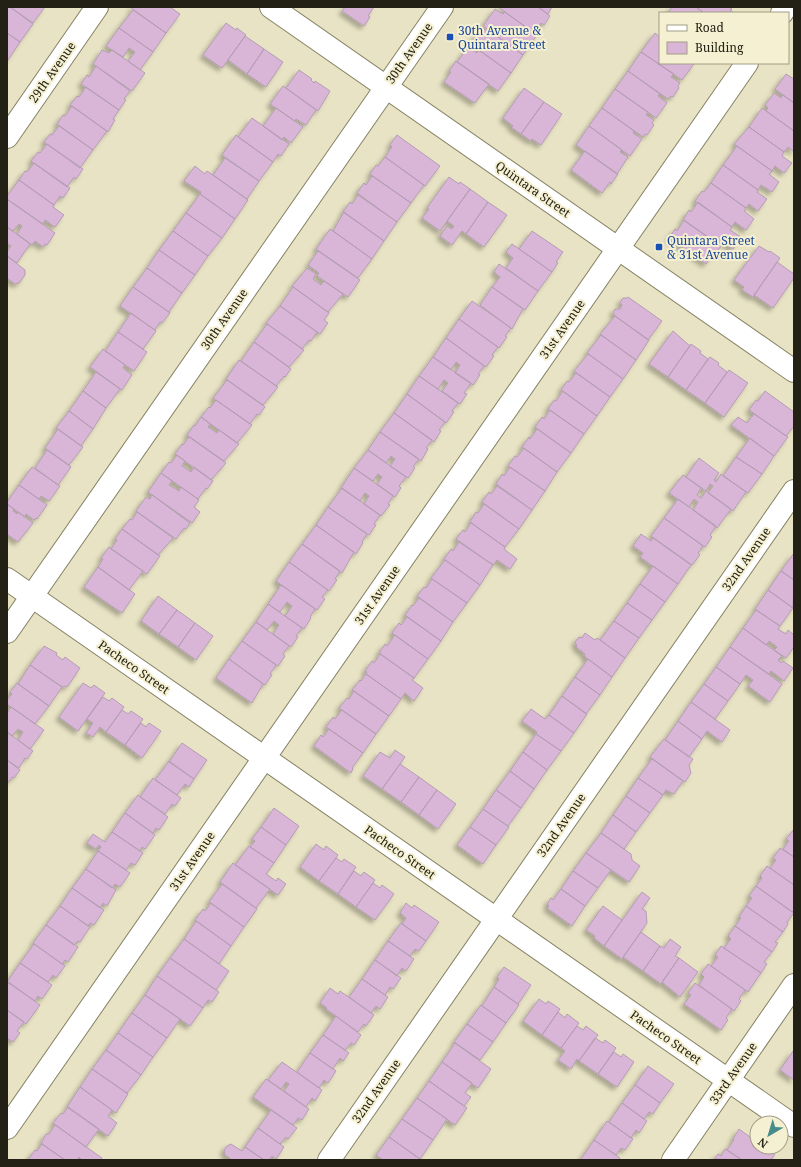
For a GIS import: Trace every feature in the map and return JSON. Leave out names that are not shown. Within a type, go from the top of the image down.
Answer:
[{"type":"street","name":"29th Avenue","points":[[7,137],[97,7]]},
{"type":"street","name":"Quintara Street","points":[[271,7],[794,371]]},
{"type":"street","name":"30th Avenue","points":[[7,632],[442,7]]},
{"type":"street","name":"31st Avenue","points":[[7,1128],[746,64]]},
{"type":"street","name":"32nd Avenue","points":[[329,1160],[794,491]]},
{"type":"street","name":"Pacheco Street","points":[[7,578],[794,1126]]},
{"type":"street","name":"33rd Avenue","points":[[673,1160],[794,986]]},
{"type":"building","points":[[7,7],[10,7],[33,24],[20,42],[7,33]]},
{"type":"building","points":[[10,7],[45,7],[33,23]]},
{"type":"building","points":[[170,7],[180,14],[166,33],[131,8]]},
{"type":"building","points":[[345,7],[374,7],[364,26],[342,11]]},
{"type":"building","points":[[498,7],[538,7],[550,16],[544,25],[541,23],[534,33]]},
{"type":"building","points":[[538,7],[552,7],[548,14]]},
{"type":"building","points":[[672,7],[696,7],[703,12],[669,12]]},
{"type":"building","points":[[696,7],[730,7],[732,9],[730,10],[733,12],[703,12]]},
{"type":"building","points":[[495,9],[503,14],[505,12],[537,35],[523,55],[483,26]]},
{"type":"building","points":[[133,10],[166,33],[153,52],[119,28]]},
{"type":"building","points":[[226,23],[236,30],[237,28],[246,35],[222,68],[203,55]]},
{"type":"building","points":[[119,28],[153,52],[140,70],[128,61],[135,52],[129,48],[123,57],[106,46]]},
{"type":"building","points":[[482,28],[490,33],[491,32],[523,55],[511,73],[470,44]]},
{"type":"building","points":[[7,33],[20,42],[8,60],[7,60]]},
{"type":"building","points":[[655,33],[659,36],[659,64],[694,64],[682,80],[641,52]]},
{"type":"building","points":[[245,36],[264,49],[247,74],[228,60]]},
{"type":"building","points":[[468,47],[477,53],[479,50],[511,73],[498,91],[457,62]]},
{"type":"building","points":[[264,49],[283,62],[266,87],[247,74]]},
{"type":"building","points":[[102,50],[109,53],[112,50],[145,73],[132,91],[93,64]]},
{"type":"building","points":[[641,52],[674,74],[671,77],[680,83],[678,86],[679,88],[673,97],[671,96],[668,99],[628,71]]},
{"type":"building","points":[[456,61],[489,84],[475,103],[444,82]]},
{"type":"building","points":[[96,66],[130,91],[119,110],[81,84],[87,75],[89,77]]},
{"type":"building","points":[[299,70],[312,79],[311,80],[314,83],[315,81],[330,91],[318,111],[286,88]]},
{"type":"building","points":[[628,71],[660,94],[658,96],[667,103],[656,118],[615,89]]},
{"type":"building","points":[[786,74],[794,79],[794,103],[775,89]]},
{"type":"building","points":[[283,86],[316,110],[306,125],[296,119],[295,121],[270,104]]},
{"type":"building","points":[[86,87],[119,110],[113,119],[115,120],[108,132],[70,105],[77,96],[79,97]]},
{"type":"building","points":[[524,88],[544,102],[521,134],[511,127],[513,126],[503,118]]},
{"type":"building","points":[[615,89],[648,112],[646,115],[654,120],[652,123],[654,125],[647,135],[645,134],[643,137],[602,108]]},
{"type":"building","points":[[774,93],[781,98],[783,95],[794,103],[794,131],[766,111],[768,108],[765,105]]},
{"type":"building","points":[[544,102],[562,114],[541,145],[532,139],[531,141],[521,134]]},
{"type":"building","points":[[72,106],[107,131],[93,150],[57,124]]},
{"type":"building","points":[[276,108],[303,127],[291,143],[284,137],[282,140],[263,126]]},
{"type":"building","points":[[602,108],[634,131],[633,133],[642,139],[630,156],[589,126]]},
{"type":"building","points":[[762,108],[794,131],[794,152],[788,147],[784,152],[749,127]]},
{"type":"building","points":[[252,118],[289,144],[281,156],[278,154],[273,162],[238,137]]},
{"type":"building","points":[[59,126],[93,150],[80,168],[44,142]]},
{"type":"building","points":[[589,126],[622,150],[620,152],[628,157],[617,174],[576,145]]},
{"type":"building","points":[[749,127],[784,152],[782,156],[792,163],[784,173],[775,166],[772,171],[734,144]]},
{"type":"building","points":[[236,135],[273,162],[259,181],[222,155]]},
{"type":"building","points":[[397,135],[440,166],[425,186],[385,157],[392,147],[390,145]]},
{"type":"building","points":[[47,144],[83,169],[76,179],[74,177],[67,187],[31,161]]},
{"type":"building","points":[[737,146],[772,171],[769,174],[779,182],[772,192],[761,185],[758,190],[723,165]]},
{"type":"building","points":[[585,151],[618,174],[602,193],[571,170]]},
{"type":"building","points":[[385,157],[424,185],[411,203],[370,174],[376,165],[378,166]]},
{"type":"building","points":[[225,158],[259,181],[247,199],[213,175]]},
{"type":"building","points":[[34,163],[70,188],[63,198],[60,196],[54,205],[19,180],[25,171],[27,172]]},
{"type":"building","points":[[723,165],[758,190],[757,192],[767,199],[758,211],[749,204],[746,208],[711,183]]},
{"type":"building","points":[[195,166],[205,174],[207,171],[248,200],[235,219],[200,194],[201,192],[184,181]]},
{"type":"building","points":[[372,176],[411,203],[397,222],[357,193],[364,183],[366,185]]},
{"type":"building","points":[[449,177],[470,189],[440,231],[422,218],[429,209],[427,208]]},
{"type":"building","points":[[19,180],[54,205],[53,207],[64,215],[55,227],[45,220],[43,224],[7,199],[7,196]]},
{"type":"building","points":[[711,183],[746,208],[744,211],[754,219],[746,230],[735,222],[732,227],[695,201],[702,191],[704,192]]},
{"type":"building","points":[[470,189],[488,202],[466,234],[462,231],[452,245],[440,236],[447,226],[452,229],[454,226],[447,221]]},
{"type":"building","points":[[200,194],[235,219],[222,238],[186,213]]},
{"type":"building","points":[[358,195],[397,222],[384,241],[343,212],[350,202],[352,204]]},
{"type":"building","points":[[8,200],[55,233],[47,245],[45,244],[43,247],[35,241],[32,245],[17,234],[22,226],[19,224],[13,231],[7,227]]},
{"type":"building","points":[[488,202],[507,215],[484,247],[466,234]]},
{"type":"building","points":[[698,202],[732,227],[730,230],[741,237],[733,249],[722,241],[719,245],[683,220],[689,210],[691,212]]},
{"type":"building","points":[[344,212],[384,241],[372,259],[333,231]]},
{"type":"building","points":[[186,213],[222,238],[208,256],[173,231]]},
{"type":"building","points":[[684,220],[721,246],[706,264],[669,238],[675,229],[677,231]]},
{"type":"building","points":[[7,227],[30,244],[17,263],[7,256],[7,252],[11,246],[7,243]]},
{"type":"building","points":[[330,229],[372,259],[358,278],[316,249]]},
{"type":"building","points":[[173,231],[208,256],[195,275],[159,250]]},
{"type":"building","points":[[532,231],[563,252],[556,262],[558,263],[552,272],[519,249]]},
{"type":"building","points":[[512,244],[552,272],[538,291],[506,268],[513,258],[506,252]]},
{"type":"building","points":[[759,246],[780,258],[753,297],[742,290],[744,287],[734,280]]},
{"type":"building","points":[[159,250],[195,275],[182,293],[147,268]]},
{"type":"building","points":[[318,251],[360,280],[348,297],[317,276],[319,273],[308,265]]},
{"type":"building","points":[[7,256],[25,270],[25,275],[19,283],[15,284],[7,278]]},
{"type":"building","points":[[777,262],[794,274],[794,278],[773,308],[754,295]]},
{"type":"building","points":[[499,264],[538,291],[525,310],[492,287],[500,277],[494,272]]},
{"type":"building","points":[[147,268],[182,293],[169,312],[133,287]]},
{"type":"building","points":[[307,268],[316,274],[313,279],[321,285],[324,281],[343,294],[328,312],[292,286]]},
{"type":"building","points":[[133,287],[170,313],[162,323],[160,322],[155,330],[120,306]]},
{"type":"building","points":[[293,287],[329,313],[324,320],[328,323],[320,334],[280,306]]},
{"type":"building","points":[[492,287],[523,309],[512,329],[480,305]]},
{"type":"building","points":[[628,297],[662,321],[648,340],[615,316],[613,312],[615,309],[620,309],[622,305],[620,302],[623,298]]},
{"type":"building","points":[[472,301],[511,328],[505,336],[507,337],[499,348],[459,319]]},
{"type":"building","points":[[280,306],[317,332],[311,341],[309,340],[302,349],[266,323]]},
{"type":"building","points":[[131,313],[156,331],[143,349],[118,332]]},
{"type":"building","points":[[615,316],[649,340],[636,360],[600,334]]},
{"type":"building","points":[[459,319],[498,347],[492,355],[494,356],[486,367],[446,338]]},
{"type":"building","points":[[267,324],[304,350],[289,367],[254,342]]},
{"type":"building","points":[[673,331],[690,346],[668,377],[649,364]]},
{"type":"building","points":[[118,332],[147,352],[134,371],[105,351]]},
{"type":"building","points":[[601,335],[636,360],[623,379],[587,353]]},
{"type":"building","points":[[446,338],[484,366],[473,385],[455,373],[460,365],[456,362],[451,370],[433,357]]},
{"type":"building","points":[[254,342],[291,369],[276,386],[241,361]]},
{"type":"building","points":[[691,344],[701,351],[700,353],[708,359],[686,390],[668,377]]},
{"type":"building","points":[[103,349],[125,365],[123,368],[132,375],[122,390],[90,367]]},
{"type":"building","points":[[588,354],[623,379],[610,397],[574,371]]},
{"type":"building","points":[[433,357],[471,383],[464,393],[467,394],[460,404],[442,391],[448,383],[444,380],[438,389],[419,376]]},
{"type":"building","points":[[710,357],[719,363],[718,365],[727,372],[705,403],[686,390]]},
{"type":"building","points":[[239,360],[278,387],[263,405],[226,379]]},
{"type":"building","points":[[729,370],[748,383],[724,417],[705,403]]},
{"type":"building","points":[[96,372],[120,389],[106,408],[83,391]]},
{"type":"building","points":[[576,373],[610,397],[597,416],[561,390],[567,381],[569,382]]},
{"type":"building","points":[[419,376],[458,403],[452,411],[454,412],[446,423],[407,394]]},
{"type":"building","points":[[227,380],[265,407],[259,415],[257,414],[250,424],[213,398]]},
{"type":"building","points":[[83,391],[106,408],[93,429],[69,411]]},
{"type":"building","points":[[563,391],[597,416],[584,434],[548,409]]},
{"type":"building","points":[[765,391],[794,412],[794,426],[786,436],[749,410]]},
{"type":"building","points":[[407,394],[445,422],[439,430],[441,431],[434,442],[394,413]]},
{"type":"building","points":[[216,400],[252,425],[237,443],[201,417]]},
{"type":"building","points":[[550,410],[584,434],[571,453],[535,427],[542,417],[544,419]]},
{"type":"building","points":[[69,411],[93,429],[81,446],[56,428]]},
{"type":"building","points":[[394,413],[432,440],[426,448],[428,449],[421,461],[380,432]]},
{"type":"building","points":[[754,414],[788,437],[774,456],[731,425],[738,417],[747,423]]},
{"type":"building","points":[[201,417],[210,424],[208,427],[217,433],[219,430],[239,444],[224,461],[187,435]]},
{"type":"building","points":[[58,429],[83,447],[69,465],[45,448]]},
{"type":"building","points":[[537,429],[571,453],[557,472],[522,447]]},
{"type":"building","points":[[380,432],[419,459],[408,478],[390,466],[395,459],[391,456],[386,463],[368,450]]},
{"type":"building","points":[[189,437],[226,463],[211,480],[175,454]]},
{"type":"building","points":[[750,438],[774,456],[762,474],[736,457]]},
{"type":"building","points":[[524,448],[557,472],[545,491],[508,466],[515,456],[517,457]]},
{"type":"building","points":[[47,450],[71,467],[58,485],[35,468]]},
{"type":"building","points":[[368,450],[406,477],[399,486],[401,488],[395,497],[377,484],[382,477],[378,474],[373,481],[354,468]]},
{"type":"building","points":[[177,455],[185,461],[182,466],[191,472],[194,467],[213,481],[198,499],[161,473],[169,462],[171,463]]},
{"type":"building","points":[[736,457],[762,474],[748,493],[723,476]]},
{"type":"building","points":[[699,458],[719,473],[714,480],[716,482],[721,474],[746,492],[733,511],[708,493],[713,486],[710,484],[706,491],[686,477]]},
{"type":"building","points":[[32,467],[60,486],[49,501],[41,496],[39,499],[19,485]]},
{"type":"building","points":[[510,467],[545,491],[532,510],[496,484],[502,474],[504,476]]},
{"type":"building","points":[[354,468],[393,496],[388,504],[390,505],[381,516],[364,504],[369,496],[365,493],[360,501],[341,488]]},
{"type":"building","points":[[161,473],[172,481],[169,485],[179,491],[181,487],[199,500],[194,507],[200,512],[192,523],[148,492]]},
{"type":"building","points":[[683,475],[701,488],[697,495],[701,498],[706,491],[731,509],[717,528],[693,510],[698,502],[694,499],[689,507],[669,493]]},
{"type":"building","points":[[19,485],[47,505],[37,519],[36,518],[34,520],[26,514],[25,517],[7,504]]},
{"type":"building","points":[[497,486],[532,510],[519,529],[482,502],[489,492],[491,494]]},
{"type":"building","points":[[342,488],[380,515],[374,524],[376,525],[369,535],[328,507]]},
{"type":"building","points":[[152,495],[190,523],[186,529],[184,528],[176,539],[136,511],[146,497],[150,499]]},
{"type":"building","points":[[678,499],[716,526],[710,535],[712,537],[705,547],[664,518]]},
{"type":"building","points":[[7,504],[14,509],[13,511],[17,514],[18,512],[33,523],[18,542],[7,534]]},
{"type":"building","points":[[484,504],[519,529],[505,547],[470,522],[476,512],[478,513]]},
{"type":"building","points":[[328,507],[367,534],[356,554],[316,525]]},
{"type":"building","points":[[137,512],[173,538],[158,555],[122,529],[130,519],[132,520]]},
{"type":"building","points":[[664,518],[703,546],[698,553],[700,555],[692,565],[651,536]]},
{"type":"building","points":[[471,523],[505,547],[504,549],[517,559],[510,569],[497,560],[493,565],[456,539],[463,530],[465,532]]},
{"type":"building","points":[[316,525],[354,552],[342,573],[302,544]]},
{"type":"building","points":[[122,529],[160,556],[147,574],[111,549],[117,540],[115,539]]},
{"type":"building","points":[[641,534],[651,541],[653,538],[691,565],[678,584],[640,557],[643,553],[633,546]]},
{"type":"building","points":[[459,542],[493,565],[480,585],[444,559],[451,549],[453,551]]},
{"type":"building","points":[[302,544],[340,571],[335,579],[337,580],[329,591],[289,562]]},
{"type":"building","points":[[109,547],[143,571],[129,590],[98,567],[103,559],[101,558]]},
{"type":"building","points":[[794,553],[794,580],[781,571]]},
{"type":"building","points":[[445,560],[480,585],[467,603],[431,578]]},
{"type":"building","points":[[289,562],[328,590],[322,597],[325,599],[317,610],[276,581]]},
{"type":"building","points":[[653,566],[678,584],[665,602],[640,584]]},
{"type":"building","points":[[98,567],[135,594],[122,613],[84,587]]},
{"type":"building","points":[[781,571],[794,580],[793,608],[768,590]]},
{"type":"building","points":[[432,579],[467,603],[453,622],[417,596],[424,587],[426,588]]},
{"type":"building","points":[[640,584],[665,602],[652,620],[627,603]]},
{"type":"building","points":[[281,585],[315,609],[304,629],[285,616],[292,606],[287,602],[280,612],[268,604]]},
{"type":"building","points":[[768,590],[793,608],[780,626],[755,609]]},
{"type":"building","points":[[158,596],[177,610],[159,634],[141,621]]},
{"type":"building","points":[[419,598],[453,622],[441,641],[405,615]]},
{"type":"building","points":[[627,603],[652,620],[639,638],[614,621]]},
{"type":"building","points":[[268,604],[302,628],[291,647],[273,634],[279,625],[274,621],[267,630],[256,622]]},
{"type":"building","points":[[177,610],[195,623],[178,647],[159,634]]},
{"type":"building","points":[[756,610],[780,626],[778,629],[786,634],[788,630],[794,635],[794,647],[786,658],[774,650],[777,647],[769,641],[766,645],[743,628]]},
{"type":"building","points":[[407,617],[441,641],[428,659],[392,633],[399,623],[401,625]]},
{"type":"building","points":[[614,621],[639,638],[625,658],[600,640]]},
{"type":"building","points":[[256,622],[289,646],[283,654],[285,656],[278,666],[242,641]]},
{"type":"building","points":[[195,623],[213,636],[196,660],[178,647]]},
{"type":"building","points":[[743,628],[782,656],[778,660],[781,663],[783,661],[793,668],[784,681],[771,671],[769,674],[730,647]]},
{"type":"building","points":[[585,633],[595,640],[597,638],[625,658],[612,677],[584,656],[585,654],[576,647],[575,642],[579,637],[582,638]]},
{"type":"building","points":[[395,635],[428,659],[414,678],[379,653],[385,644],[387,646]]},
{"type":"building","points":[[242,641],[276,665],[270,674],[272,675],[265,685],[229,659]]},
{"type":"building","points":[[44,646],[57,653],[56,655],[63,660],[65,657],[80,668],[68,686],[62,687],[30,665]]},
{"type":"building","points":[[730,647],[782,684],[770,702],[748,686],[753,680],[746,675],[740,684],[716,667]]},
{"type":"building","points":[[380,654],[414,678],[412,680],[423,688],[414,701],[405,693],[401,699],[366,674],[367,672],[365,671],[372,661],[374,663]]},
{"type":"building","points":[[229,659],[263,684],[252,703],[216,678]]},
{"type":"building","points":[[588,659],[612,677],[600,695],[575,677]]},
{"type":"building","points":[[30,665],[62,687],[49,706],[18,684]]},
{"type":"building","points":[[716,667],[740,684],[728,701],[704,684]]},
{"type":"building","points":[[366,674],[401,699],[389,716],[352,690]]},
{"type":"building","points":[[575,677],[600,695],[586,714],[562,696]]},
{"type":"building","points":[[17,683],[49,706],[35,724],[7,704],[7,700],[12,694],[10,692]]},
{"type":"building","points":[[83,683],[91,688],[94,685],[105,693],[78,731],[59,717]]},
{"type":"building","points":[[704,684],[728,701],[715,719],[691,702]]},
{"type":"building","points":[[354,691],[389,716],[376,734],[339,708],[347,698],[349,699]]},
{"type":"building","points":[[562,696],[587,714],[574,733],[549,715]]},
{"type":"building","points":[[103,697],[109,701],[112,698],[124,707],[106,732],[100,727],[93,737],[86,733],[93,723],[87,719]]},
{"type":"building","points":[[691,702],[730,730],[722,742],[707,731],[702,739],[678,721]]},
{"type":"building","points":[[11,707],[44,730],[30,749],[18,740],[23,732],[18,729],[12,736],[7,732],[7,713]]},
{"type":"building","points":[[531,709],[545,719],[549,715],[574,733],[561,751],[536,734],[537,732],[522,721]]},
{"type":"building","points":[[122,710],[128,714],[131,711],[143,719],[125,745],[106,732]]},
{"type":"building","points":[[342,710],[376,734],[363,753],[326,727],[333,717],[335,719]]},
{"type":"building","points":[[678,721],[702,739],[689,757],[665,740]]},
{"type":"building","points":[[141,723],[146,727],[149,723],[161,731],[142,758],[125,745]]},
{"type":"building","points":[[329,729],[363,753],[352,768],[351,773],[314,746],[321,735],[323,737]]},
{"type":"building","points":[[7,732],[33,751],[27,759],[25,758],[19,768],[7,760]]},
{"type":"building","points":[[536,734],[561,751],[547,770],[523,752]]},
{"type":"building","points":[[664,739],[693,759],[689,765],[691,773],[685,782],[650,757]]},
{"type":"building","points":[[182,743],[207,760],[194,779],[169,762]]},
{"type":"building","points":[[395,750],[405,757],[382,789],[363,776],[380,752],[390,758]]},
{"type":"building","points":[[523,752],[547,770],[534,789],[510,771]]},
{"type":"building","points":[[652,759],[683,781],[674,794],[666,790],[663,795],[638,778]]},
{"type":"building","points":[[7,760],[20,770],[7,784]]},
{"type":"building","points":[[169,761],[194,779],[189,787],[185,784],[177,795],[155,780]]},
{"type":"building","points":[[400,764],[419,777],[401,802],[382,789]]},
{"type":"building","points":[[510,771],[534,789],[521,808],[496,790]]},
{"type":"building","points":[[419,777],[437,790],[419,815],[401,802]]},
{"type":"building","points":[[153,778],[181,798],[175,806],[172,804],[165,814],[140,797]]},
{"type":"building","points":[[638,778],[663,795],[650,813],[626,796]]},
{"type":"building","points":[[437,790],[456,804],[438,829],[419,815]]},
{"type":"building","points":[[496,790],[521,808],[508,826],[483,809]]},
{"type":"building","points":[[138,795],[168,817],[159,830],[156,828],[153,833],[125,813]]},
{"type":"building","points":[[626,796],[650,813],[636,832],[613,815]]},
{"type":"building","points":[[274,808],[299,826],[286,845],[261,827]]},
{"type":"building","points":[[483,809],[509,827],[496,845],[470,827]]},
{"type":"building","points":[[125,813],[155,835],[145,849],[142,847],[140,851],[112,832]]},
{"type":"building","points":[[613,815],[636,832],[624,849],[601,833]]},
{"type":"building","points":[[261,827],[286,845],[274,863],[250,847],[255,841],[252,839]]},
{"type":"building","points":[[470,827],[496,845],[483,864],[457,845]]},
{"type":"building","points":[[794,829],[794,857],[783,849],[789,841],[786,839]]},
{"type":"building","points":[[112,832],[143,853],[135,865],[131,863],[126,870],[98,851],[101,847],[99,845],[96,849],[87,843],[93,834],[105,842]]},
{"type":"building","points":[[601,833],[631,854],[632,860],[640,866],[629,882],[586,853]]},
{"type":"building","points":[[316,844],[324,850],[326,846],[338,855],[319,881],[300,867]]},
{"type":"building","points":[[249,846],[274,863],[266,874],[276,881],[278,878],[286,884],[278,895],[235,865]]},
{"type":"building","points":[[780,848],[794,857],[794,885],[770,868],[776,860],[773,858]]},
{"type":"building","points":[[98,851],[130,873],[120,887],[115,884],[112,888],[86,869]]},
{"type":"building","points":[[586,853],[611,870],[598,888],[573,871]]},
{"type":"building","points":[[336,858],[342,862],[344,859],[356,867],[338,894],[319,881]]},
{"type":"building","points":[[233,863],[270,889],[256,908],[220,882]]},
{"type":"building","points":[[767,866],[794,885],[794,910],[792,912],[756,886],[762,878],[760,876]]},
{"type":"building","points":[[86,869],[116,890],[107,906],[103,903],[100,908],[72,888]]},
{"type":"building","points":[[354,871],[361,876],[364,872],[375,880],[356,907],[338,894]]},
{"type":"building","points":[[573,871],[598,888],[585,906],[561,889]]},
{"type":"building","points":[[373,883],[380,888],[382,885],[394,894],[375,920],[356,907]]},
{"type":"building","points":[[222,884],[257,909],[244,927],[209,902]]},
{"type":"building","points":[[756,886],[794,913],[787,922],[788,924],[783,932],[746,906],[752,898],[749,896]]},
{"type":"building","points":[[72,888],[104,910],[94,925],[90,923],[88,926],[60,906]]},
{"type":"building","points":[[561,889],[585,906],[572,926],[547,908],[549,906],[547,904],[551,898],[553,900]]},
{"type":"building","points":[[642,892],[650,898],[642,909],[646,911],[647,923],[622,959],[604,946]]},
{"type":"building","points":[[211,903],[244,927],[231,946],[195,920],[203,909],[205,911]]},
{"type":"building","points":[[406,903],[412,908],[414,905],[439,922],[426,941],[402,924],[406,918],[400,913]]},
{"type":"building","points":[[60,906],[90,927],[80,942],[78,941],[74,945],[46,925]]},
{"type":"building","points":[[603,906],[622,920],[604,946],[594,938],[595,936],[586,930]]},
{"type":"building","points":[[746,906],[783,932],[775,942],[778,943],[772,952],[735,926],[741,918],[739,917]]},
{"type":"building","points":[[196,921],[231,946],[219,964],[184,939]]},
{"type":"building","points":[[401,923],[426,941],[419,951],[415,949],[410,956],[388,941]]},
{"type":"building","points":[[46,925],[78,947],[68,962],[65,960],[62,964],[33,943]]},
{"type":"building","points":[[735,926],[772,952],[764,962],[767,964],[761,973],[724,948],[731,939],[728,936]]},
{"type":"building","points":[[641,932],[660,946],[643,971],[623,957]]},
{"type":"building","points":[[184,939],[229,971],[216,990],[170,958]]},
{"type":"building","points":[[670,939],[681,947],[675,956],[679,958],[661,984],[643,971],[660,946],[664,948]]},
{"type":"building","points":[[388,941],[414,959],[406,971],[402,968],[397,976],[375,960]]},
{"type":"building","points":[[34,944],[65,966],[56,978],[53,975],[48,982],[20,963]]},
{"type":"building","points":[[721,946],[761,973],[748,992],[711,966],[718,957],[715,955]]},
{"type":"building","points":[[170,958],[219,992],[212,1002],[208,1000],[203,1008],[157,976]]},
{"type":"building","points":[[679,958],[698,972],[680,997],[662,982]]},
{"type":"building","points":[[375,960],[401,978],[393,989],[390,987],[385,995],[362,979]]},
{"type":"building","points":[[20,963],[52,985],[42,999],[38,996],[35,1001],[7,982]]},
{"type":"building","points":[[708,964],[745,990],[739,999],[741,1001],[734,1011],[699,985],[704,977],[701,974]]},
{"type":"building","points":[[504,967],[531,985],[518,1004],[494,987],[499,979],[497,977]]},
{"type":"building","points":[[157,976],[203,1008],[190,1026],[145,995]]},
{"type":"building","points":[[362,979],[388,997],[380,1009],[376,1006],[371,1013],[349,997]]},
{"type":"building","points":[[7,981],[40,1005],[26,1024],[7,1010]]},
{"type":"building","points":[[695,983],[732,1009],[726,1018],[728,1020],[721,1030],[684,1004],[691,995],[688,993]]},
{"type":"building","points":[[494,987],[519,1005],[506,1023],[482,1006]]},
{"type":"building","points":[[330,988],[338,994],[340,991],[374,1015],[366,1026],[364,1024],[358,1032],[320,1003]]},
{"type":"building","points":[[145,995],[180,1019],[167,1038],[132,1013]]},
{"type":"building","points":[[539,999],[546,1004],[548,1001],[560,1009],[542,1035],[523,1021]]},
{"type":"building","points":[[481,1005],[506,1023],[493,1042],[467,1024]]},
{"type":"building","points":[[7,1010],[24,1022],[17,1031],[20,1033],[13,1042],[7,1038]]},
{"type":"building","points":[[558,1012],[565,1018],[567,1014],[579,1023],[561,1048],[542,1035]]},
{"type":"building","points":[[132,1013],[167,1038],[153,1057],[118,1033]]},
{"type":"building","points":[[336,1016],[361,1035],[354,1045],[351,1043],[345,1050],[323,1035]]},
{"type":"building","points":[[467,1024],[493,1042],[480,1060],[454,1042]]},
{"type":"building","points":[[577,1026],[583,1030],[586,1026],[598,1035],[579,1061],[577,1059],[571,1069],[558,1060],[565,1051],[561,1048]]},
{"type":"building","points":[[118,1033],[153,1057],[141,1075],[106,1050]]},
{"type":"building","points":[[323,1035],[349,1053],[343,1061],[340,1058],[333,1069],[310,1053]]},
{"type":"building","points":[[595,1038],[603,1043],[605,1040],[616,1048],[598,1074],[579,1061]]},
{"type":"building","points":[[455,1043],[491,1069],[478,1088],[442,1062]]},
{"type":"building","points":[[106,1050],[141,1075],[127,1093],[92,1069]]},
{"type":"building","points":[[793,1051],[794,1052],[794,1080],[780,1070]]},
{"type":"building","points":[[614,1052],[621,1057],[623,1054],[634,1062],[617,1087],[598,1074]]},
{"type":"building","points":[[310,1053],[336,1071],[328,1083],[324,1080],[319,1088],[297,1072]]},
{"type":"building","points":[[282,1062],[322,1090],[315,1101],[312,1098],[306,1107],[284,1091],[289,1084],[286,1082],[281,1089],[268,1080]]},
{"type":"building","points":[[442,1062],[472,1083],[465,1093],[471,1097],[464,1106],[429,1081]]},
{"type":"building","points":[[648,1066],[674,1084],[660,1103],[635,1085]]},
{"type":"building","points":[[92,1069],[128,1094],[116,1113],[80,1087]]},
{"type":"building","points":[[266,1079],[309,1109],[302,1120],[298,1118],[293,1125],[253,1097]]},
{"type":"building","points":[[429,1081],[467,1108],[455,1125],[417,1098]]},
{"type":"building","points":[[635,1085],[660,1103],[653,1114],[649,1112],[644,1119],[622,1103]]},
{"type":"building","points":[[80,1087],[112,1110],[108,1116],[117,1123],[108,1136],[67,1107]]},
{"type":"building","points":[[417,1098],[447,1119],[433,1140],[402,1119]]},
{"type":"building","points":[[622,1103],[647,1121],[639,1133],[636,1130],[631,1138],[609,1122]]},
{"type":"building","points":[[68,1107],[99,1129],[86,1147],[53,1123]]},
{"type":"building","points":[[271,1110],[297,1128],[288,1139],[286,1137],[280,1144],[258,1128]]},
{"type":"building","points":[[402,1119],[433,1140],[420,1159],[389,1137]]},
{"type":"building","points":[[607,1121],[633,1139],[625,1150],[621,1148],[616,1155],[594,1140]]},
{"type":"building","points":[[55,1125],[102,1158],[101,1160],[82,1160],[79,1157],[77,1160],[65,1160],[42,1144],[46,1134],[49,1134]]},
{"type":"building","points":[[258,1128],[284,1147],[276,1159],[272,1156],[269,1160],[264,1160],[245,1147]]},
{"type":"building","points":[[739,1129],[749,1136],[749,1155],[774,1155],[771,1160],[742,1160],[727,1150],[734,1140],[733,1139]]},
{"type":"building","points":[[389,1137],[420,1159],[383,1160],[376,1155]]},
{"type":"building","points":[[594,1140],[620,1158],[619,1160],[581,1159]]},
{"type":"building","points":[[42,1144],[65,1160],[28,1160],[35,1150],[37,1151]]},
{"type":"building","points":[[231,1144],[242,1151],[245,1147],[264,1160],[232,1160],[224,1154],[224,1150]]},
{"type":"building","points":[[725,1149],[742,1160],[714,1159],[718,1154],[721,1156]]},
{"type":"place","name":"30th Avenue & Quintara Street","points":[[450,37]]},
{"type":"place","name":"Quintara Street & 31st Avenue","points":[[659,247]]}]
